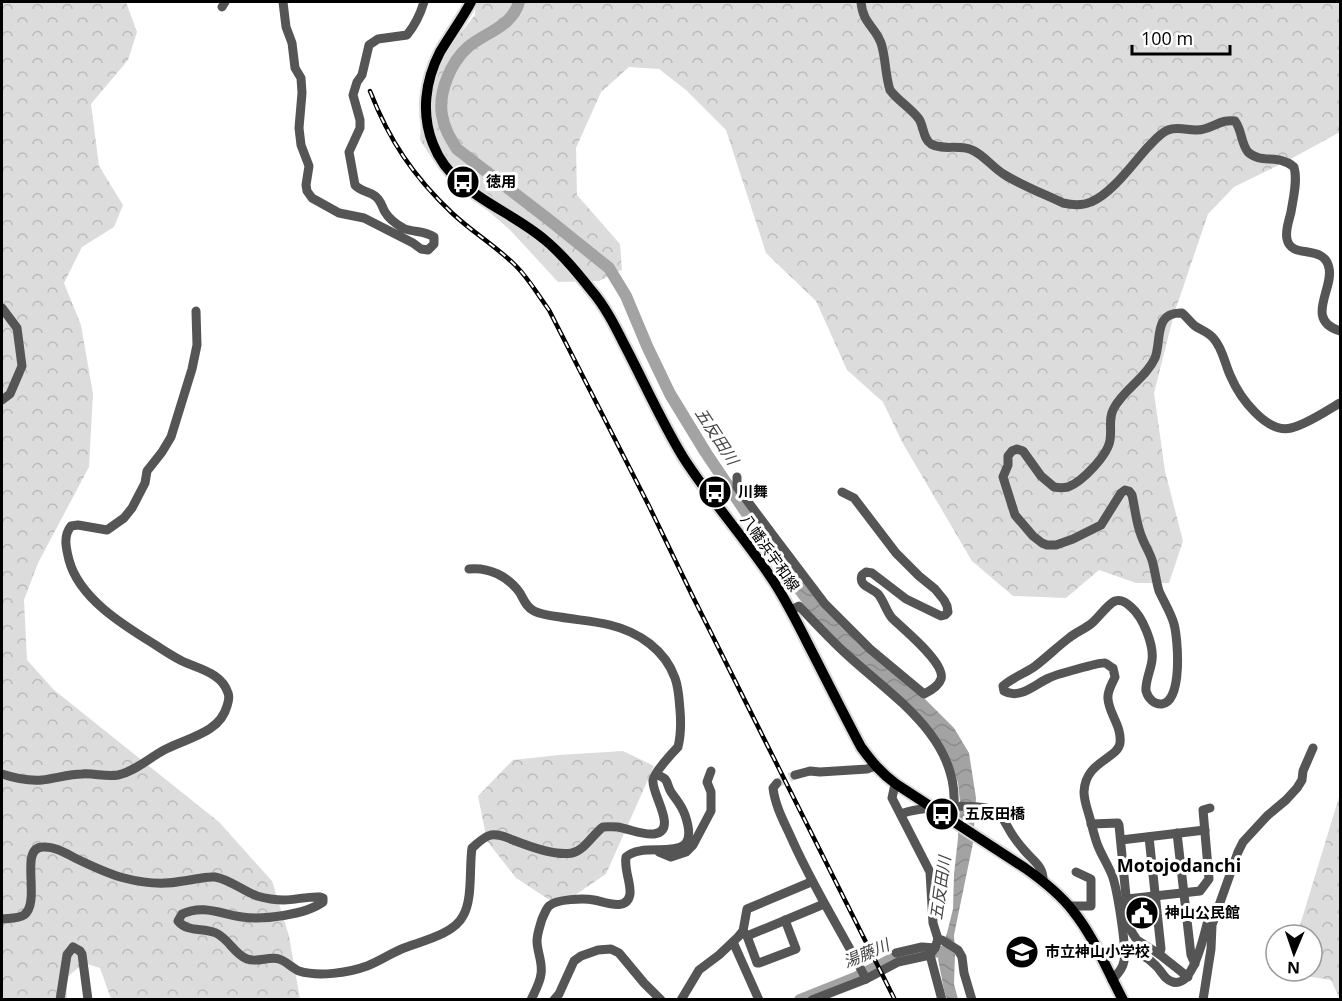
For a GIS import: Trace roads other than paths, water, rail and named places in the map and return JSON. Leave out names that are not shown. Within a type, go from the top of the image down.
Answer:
[{"type":"main road","name":"八幡浜宇和線","points":[[471,2],[440,54],[426,94],[425,110],[429,132],[443,162],[459,181],[493,207],[524,224],[546,240],[593,292],[613,322],[683,457],[716,504],[750,542],[775,583],[861,747],[874,766],[884,776],[1025,868],[1069,906],[1087,930],[1123,999]]},
{"type":"street","points":[[283,2],[295,68],[301,78],[299,128],[301,145],[309,166],[307,191],[312,198],[339,213],[364,218],[428,250],[434,244],[434,237],[428,232],[404,228],[387,215],[374,195],[355,185],[349,152],[360,128],[353,95],[362,75],[369,45],[378,39],[407,35],[415,26],[424,2]]},
{"type":"street","points":[[861,2],[866,21],[878,36],[882,46],[890,90],[919,119],[932,145],[970,149],[1005,176],[1063,203],[1083,204],[1099,198],[1166,130],[1205,129],[1227,120],[1235,121],[1249,154],[1256,157],[1280,159],[1289,162],[1294,167],[1295,181],[1287,223],[1289,244],[1292,248],[1317,253],[1327,261],[1330,268],[1329,278],[1322,311],[1329,325],[1341,331]]},
{"type":"street","points":[[2,308],[17,328],[22,366],[10,394],[2,400]]},
{"type":"street","points":[[2,774],[23,780],[41,780],[78,774],[116,776],[136,768],[166,749],[201,734],[213,726],[225,713],[229,698],[228,692],[219,678],[180,660],[128,628],[91,598],[82,588],[71,568],[66,544],[66,532],[70,525],[107,530],[124,518],[132,508],[145,483],[147,471],[171,437],[197,345],[196,311]]},
{"type":"street","points":[[1112,980],[1124,962],[1125,950],[1113,878],[1099,847],[1084,790],[1087,776],[1117,750],[1120,742],[1118,725],[1108,700],[1115,677],[1113,668],[1104,663],[1096,664],[1049,677],[1032,688],[1017,693],[1010,694],[1004,691],[1004,686],[1008,681],[1036,666],[1069,638],[1089,625],[1113,602],[1119,600],[1127,603],[1136,611],[1143,624],[1152,649],[1146,693],[1157,704],[1164,704],[1170,700],[1176,683],[1176,634],[1159,589],[1152,560],[1141,535],[1132,495],[1129,491],[1125,490],[1121,493],[1101,525],[1073,539],[1056,545],[1047,545],[1033,536],[1015,515],[1003,477],[1008,465],[1008,456],[1017,449],[1023,451],[1041,476],[1054,487],[1067,487],[1088,474],[1107,450],[1114,406],[1149,368],[1157,351],[1160,326],[1165,318],[1174,313],[1182,313],[1194,325],[1215,339],[1234,384],[1256,413],[1272,425],[1282,429],[1291,428],[1341,403]]},
{"type":"street","points":[[737,477],[737,487],[825,604],[870,649],[924,694],[940,682],[941,671],[922,645],[891,617],[876,592],[862,584],[860,579],[862,574],[872,573],[906,599],[942,616],[948,612],[947,606],[935,589],[896,553],[854,498],[842,492]]},
{"type":"street","points":[[750,542],[768,531]]},
{"type":"street","points":[[2,919],[18,918],[25,915],[29,909],[32,898],[32,852],[44,846],[123,878],[160,883],[213,877],[221,878],[257,896],[283,900],[323,898],[324,902],[304,912],[278,916],[242,917],[212,909],[201,909],[182,914],[178,921],[187,928],[209,930],[221,935],[238,953],[248,959],[280,959],[298,970],[309,973],[347,971],[366,966],[453,927],[463,917],[466,910],[472,848],[487,837],[501,835],[564,854],[582,848],[603,827],[620,827],[651,834],[659,832],[665,820],[653,778],[678,747],[680,717],[675,678],[661,654],[641,637],[611,625],[531,610],[518,591],[501,576],[490,570],[469,569]]},
{"type":"street","points":[[791,610],[799,606],[832,642],[885,687],[930,732],[948,763],[956,806]]},
{"type":"street","points":[[1203,999],[1211,949],[1212,925],[1238,852],[1243,842],[1297,788],[1313,748]]},
{"type":"street","points":[[795,775],[810,771],[867,769],[874,766]]},
{"type":"street","points":[[654,850],[671,857],[686,852],[693,844],[711,811],[711,792],[707,782],[711,771]]},
{"type":"street","points":[[531,999],[542,975],[537,942],[538,930],[549,906],[579,899],[593,899],[610,904],[624,903],[630,896],[625,866],[626,857],[631,852],[641,849],[673,850],[686,843],[688,830],[682,805],[670,791],[665,779],[657,774]]},
{"type":"street","points":[[777,783],[773,788],[774,799],[811,882],[864,975]]},
{"type":"street","points":[[896,784],[892,798],[930,872],[935,947],[942,999]]},
{"type":"street","points":[[901,814],[919,809],[956,806],[995,810],[1025,852],[1040,867],[1043,875],[1042,881]]},
{"type":"street","points":[[1127,899],[1200,891],[1209,879],[1203,810],[1210,808]]},
{"type":"street","points":[[1092,824],[1118,822],[1129,927],[1133,934],[1137,940],[1188,977]]},
{"type":"street","points":[[1121,840],[1205,830]]},
{"type":"street","points":[[1178,833],[1191,956],[1195,964]]},
{"type":"street","points":[[1149,837],[1161,949],[1159,954]]},
{"type":"street","points":[[1069,906],[1091,906],[1091,879],[1076,872]]},
{"type":"street","points":[[785,920],[796,949],[757,963],[745,934],[747,909],[811,882]]},
{"type":"street","points":[[1125,950],[1152,961],[1167,979],[1173,982],[1182,981],[1188,977],[1195,964],[1211,909],[1215,902],[1220,902]]},
{"type":"street","points":[[681,999],[699,970],[745,934],[824,904]]},
{"type":"street","points":[[733,942],[759,999]]},
{"type":"street","points":[[896,953],[921,947],[954,947],[962,957],[972,999]]},
{"type":"street","points":[[812,999],[864,975],[935,947]]},
{"type":"street","points":[[60,999],[67,954],[73,948],[82,954],[88,999]]},
{"type":"street","points":[[555,999],[574,961],[598,950],[610,949],[619,953],[661,999]]},
{"type":"water","points":[[771,537],[856,641],[926,700],[954,728],[969,753],[976,798],[973,843],[954,935],[954,984],[958,999],[947,999],[938,959],[953,909],[960,802],[958,783],[949,759],[800,600],[760,545]]},
{"type":"waterway","name":"五反田川","points":[[519,2],[516,10],[505,23],[468,47],[451,69],[444,87],[441,106],[448,133],[457,149],[609,268],[626,296],[670,394],[706,453],[768,545]]},
{"type":"waterway","name":"湯藤川","points":[[800,1000],[855,978],[898,956],[921,951],[948,952]]},
{"type":"tunnel","points":[[777,783],[795,775]]},
{"type":"railway","points":[[370,91],[385,126],[425,185],[460,220],[516,266],[549,310],[895,1000]]},
{"type":"place","name":"徳用","points":[[463,182]]},
{"type":"place","name":"川舞","points":[[715,492]]},
{"type":"place","name":"五反田橋","points":[[942,814]]},
{"type":"place","name":"神山公民館","points":[[1142,913]]},
{"type":"place","name":"市立神山小学校","points":[[1022,952]]},
{"type":"district","name":"Motojodanchi","points":[[1179,866]]}]
